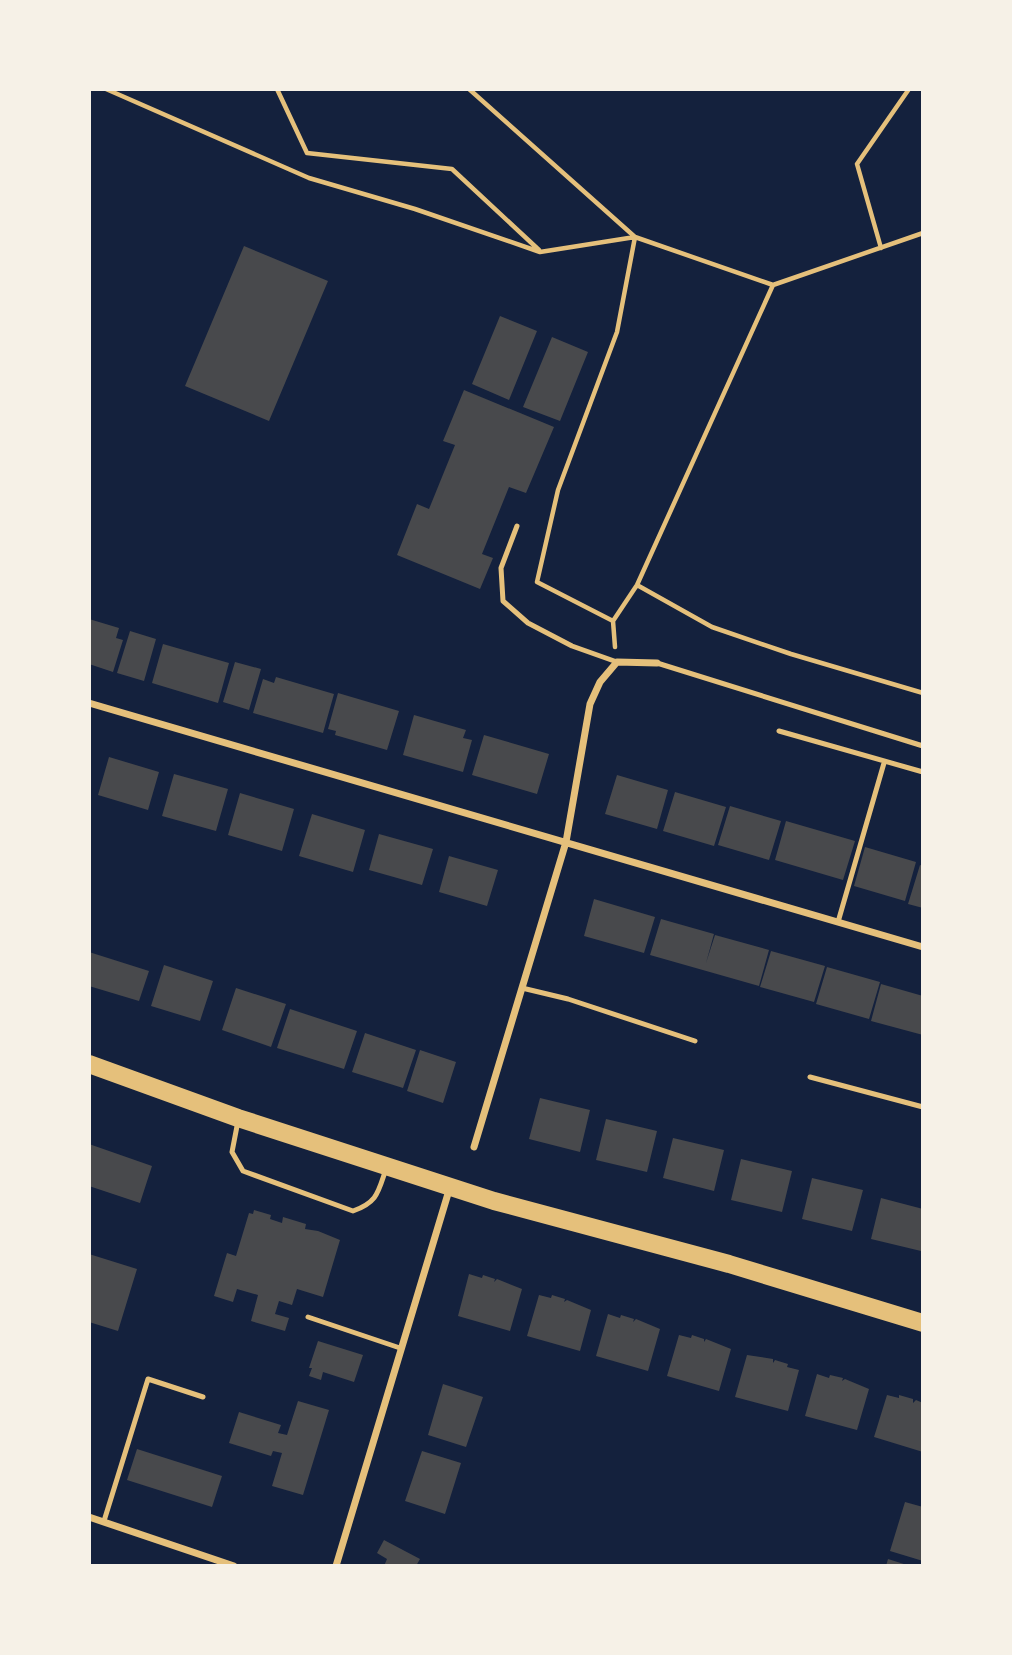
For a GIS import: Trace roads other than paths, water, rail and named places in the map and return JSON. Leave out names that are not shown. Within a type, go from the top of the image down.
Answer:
[{"type":"main road","points":[[89,1064],[238,1118],[494,1201],[729,1264],[923,1323]]},
{"type":"street","points":[[474,1147],[566,842],[590,704],[600,682],[617,662],[657,663]]},
{"type":"street","points":[[89,703],[923,947]]},
{"type":"street","points":[[336,1566],[450,1187]]},
{"type":"street","points":[[89,1517],[234,1566]]},
{"type":"lane","points":[[517,526],[501,568],[503,601],[528,623],[572,646],[617,662]]},
{"type":"lane","points":[[657,663],[923,746]]},
{"type":"lane","points":[[779,731],[923,772]]},
{"type":"lane","points":[[838,922],[884,763]]},
{"type":"lane","points":[[522,988],[568,999],[695,1041]]},
{"type":"lane","points":[[810,1077],[923,1107]]},
{"type":"lane","points":[[238,1118],[232,1152],[243,1171],[353,1211],[375,1199],[387,1166]]},
{"type":"lane","points":[[308,1317],[400,1348]]},
{"type":"lane","points":[[104,1521],[148,1379],[203,1397]]}]
